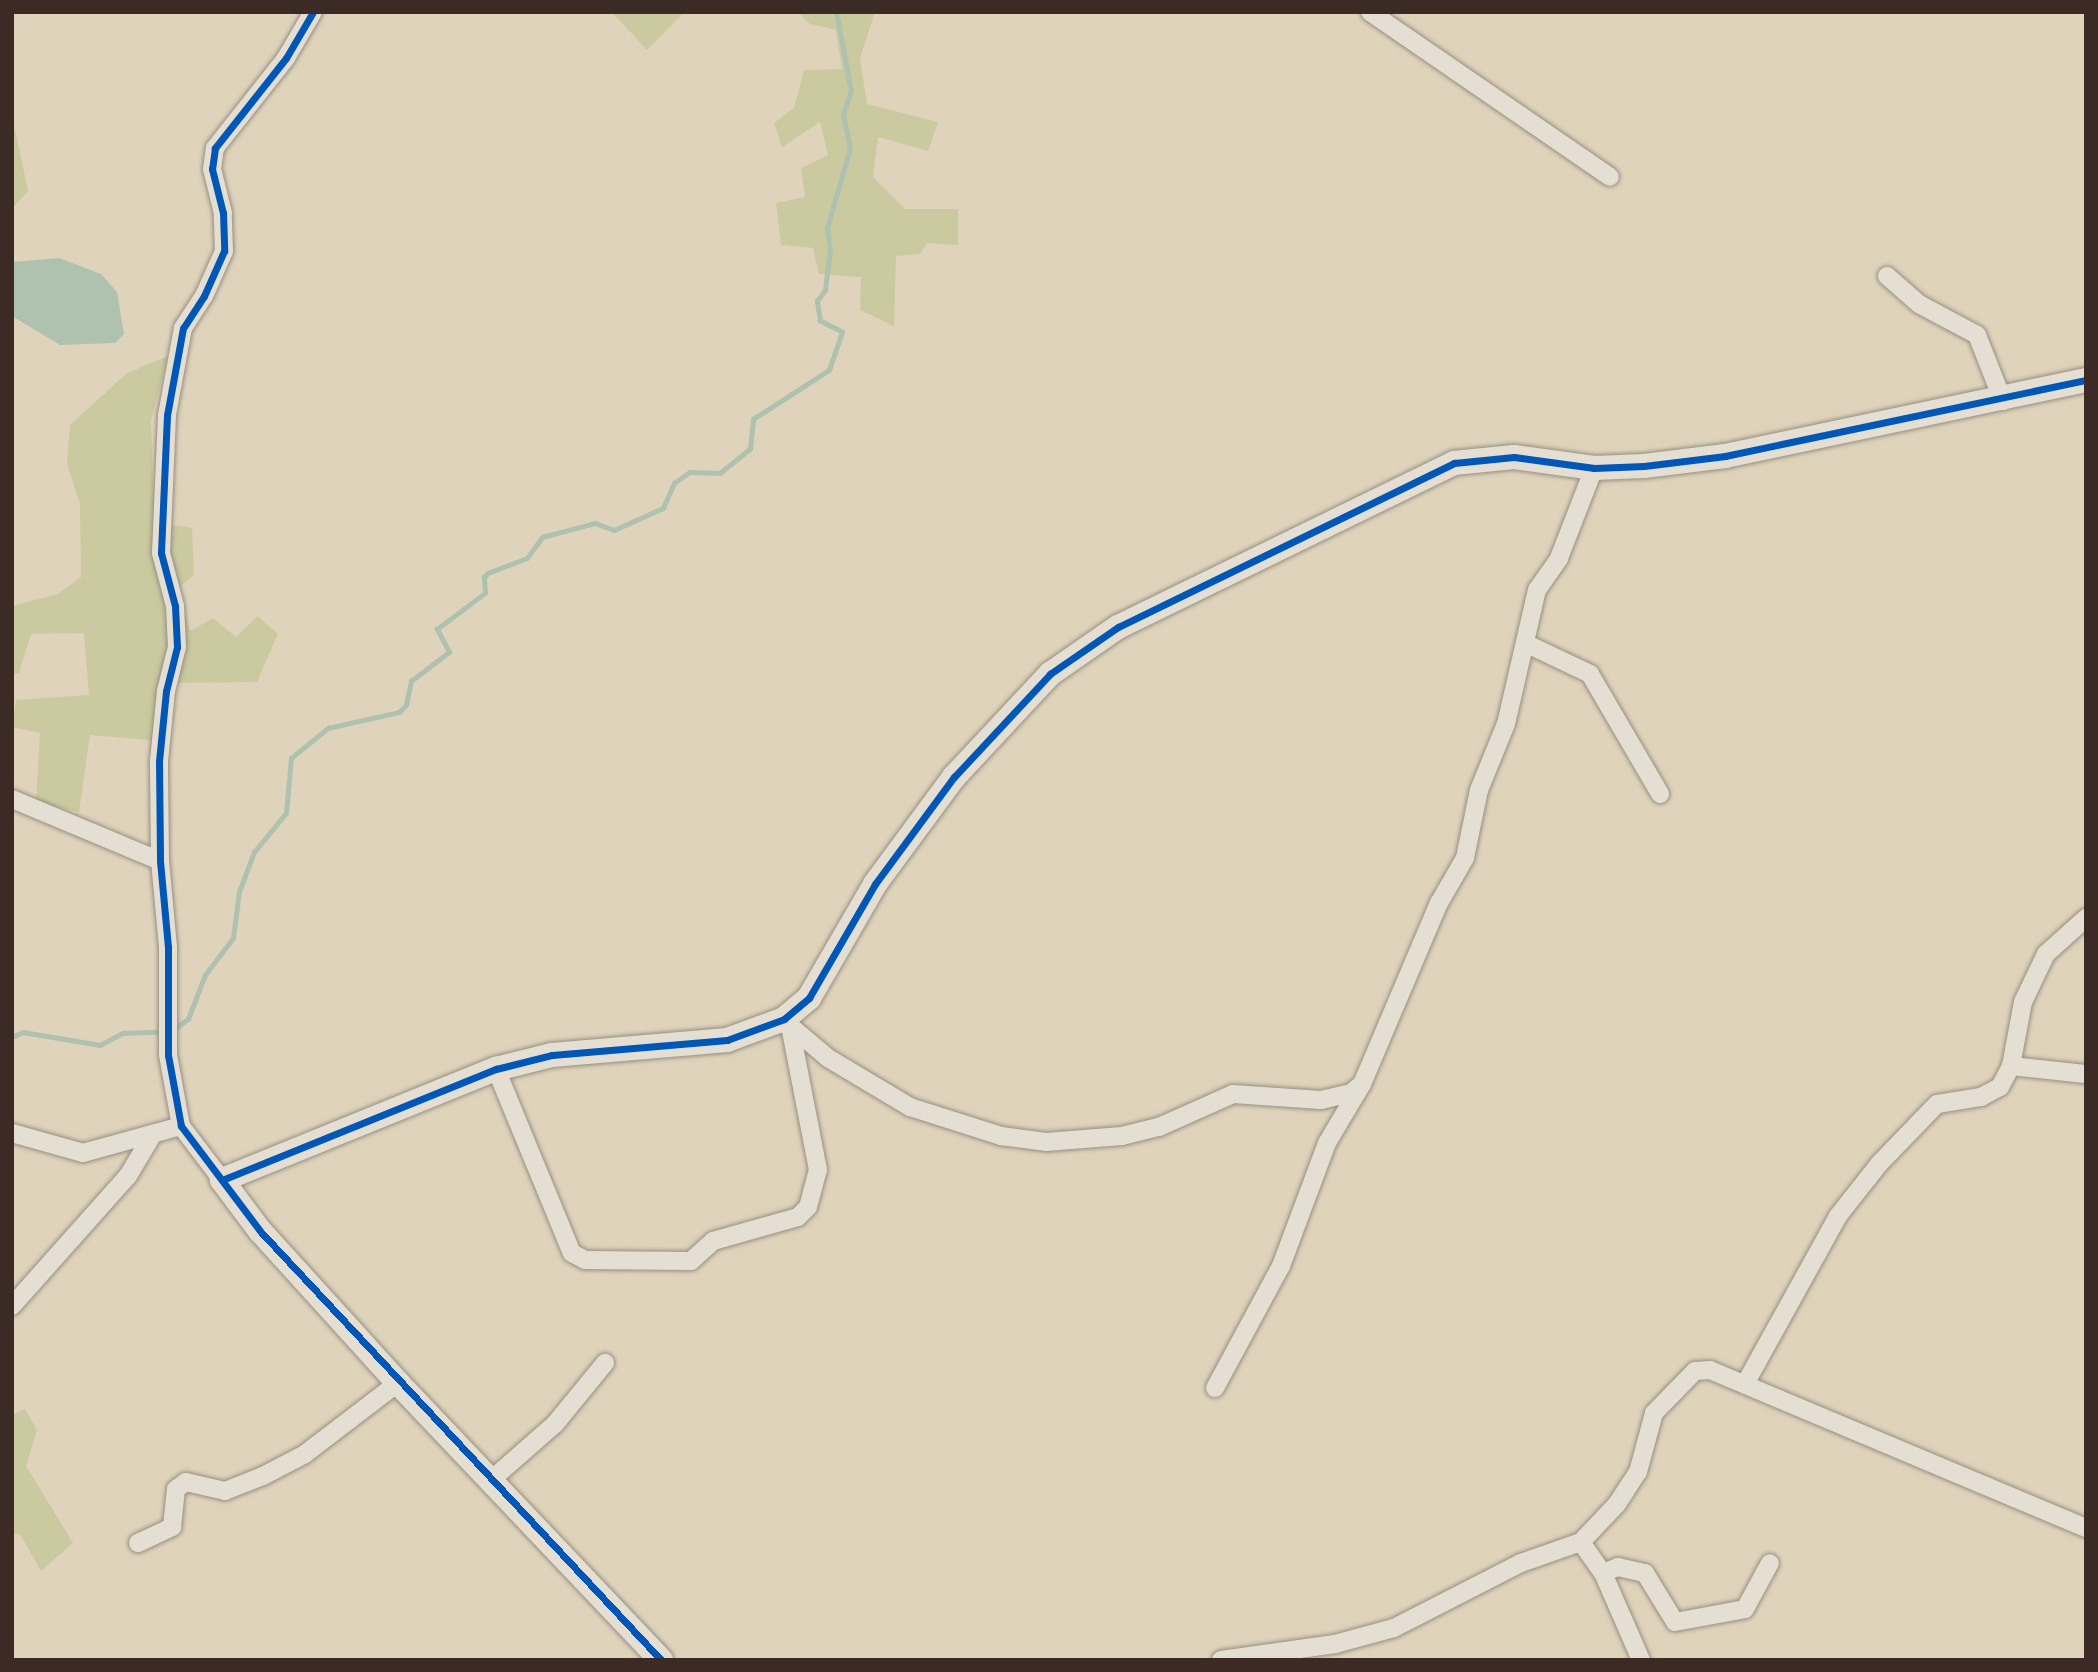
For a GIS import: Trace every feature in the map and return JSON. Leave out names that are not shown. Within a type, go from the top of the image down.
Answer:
[{"type":"street","points":[[313,12],[286,58],[215,148],[212,169],[223,213],[224,251],[204,296],[183,328],[175,359],[167,415],[161,553],[175,606],[177,647],[166,691],[159,761],[160,861],[168,947],[168,1055],[181,1125],[260,1231],[398,1382],[662,1660]]},
{"type":"street","points":[[1370,12],[1610,177]]},
{"type":"street","points":[[1887,276],[1919,304],[1977,335],[2003,401]]},
{"type":"street","points":[[222,1180],[496,1069],[552,1055],[727,1040],[787,1022],[810,998],[875,884],[954,777],[1073,654],[1292,540],[1454,463],[1514,457],[1594,468],[1725,456],[1886,420],[2003,401],[2086,380]]},
{"type":"street","points":[[1215,1388],[1281,1266],[1327,1143],[1362,1084],[1439,903],[1465,858],[1479,790],[1506,724],[1536,590],[1559,558],[1594,468]]},
{"type":"street","points":[[1525,643],[1595,679],[1660,794]]},
{"type":"street","points":[[12,799],[160,861]]},
{"type":"street","points":[[1745,1384],[1838,1216],[1879,1164],[1937,1104],[1981,1097],[2000,1087],[2011,1066],[2023,1002],[2046,954],[2086,918]]},
{"type":"street","points":[[496,1069],[572,1253],[585,1260],[691,1261],[713,1241],[798,1217],[808,1208],[818,1170],[787,1022]]},
{"type":"street","points":[[787,1022],[828,1058],[910,1107],[1001,1136],[1046,1142],[1122,1136],[1159,1127],[1233,1094],[1321,1100],[1351,1093],[1362,1084]]},
{"type":"street","points":[[2011,1066],[2086,1074]]},
{"type":"street","points":[[12,1133],[83,1153],[181,1125]]},
{"type":"street","points":[[12,1306],[128,1176],[153,1134]]},
{"type":"street","points":[[491,1480],[555,1424],[605,1363]]},
{"type":"street","points":[[1222,1660],[1335,1644],[1394,1628],[1521,1563],[1581,1542],[1617,1504],[1638,1472],[1654,1413],[1695,1371],[1710,1370],[1745,1384],[2086,1528]]},
{"type":"street","points":[[138,1543],[172,1527],[176,1489],[186,1482],[225,1491],[263,1476],[305,1454],[398,1382]]},
{"type":"street","points":[[1581,1542],[1603,1573],[1640,1660]]},
{"type":"street","points":[[1603,1573],[1625,1568],[1650,1576],[1675,1622],[1745,1609],[1770,1563]]},
{"type":"green space","points":[[612,12],[684,12],[647,50]]},
{"type":"green space","points":[[798,12],[875,12],[860,58],[867,104],[938,122],[928,151],[878,137],[873,177],[905,209],[958,209],[958,245],[927,243],[920,254],[896,256],[894,326],[860,310],[861,277],[819,274],[813,248],[781,245],[776,203],[805,197],[801,168],[828,155],[820,122],[782,147],[774,123],[794,108],[804,70],[842,69],[836,30],[810,24]]},
{"type":"green space","points":[[12,115],[28,191],[12,209]]},
{"type":"green space","points":[[168,356],[151,420],[154,522],[192,528],[194,575],[178,588],[190,631],[213,618],[236,637],[258,616],[278,634],[257,682],[162,683],[162,741],[90,735],[79,812],[36,802],[40,733],[12,727],[16,700],[89,695],[84,633],[31,634],[19,673],[12,673],[12,606],[58,594],[81,577],[80,504],[67,464],[70,425],[127,373]]},
{"type":"green space","points":[[25,1409],[37,1430],[26,1466],[73,1543],[41,1571],[20,1534],[12,1534],[12,1415]]},
{"type":"shaded area","points":[[59,258],[101,274],[117,292],[124,334],[115,343],[60,345],[12,316],[12,262]]},
{"type":"waterway","points":[[172,1031],[188,1019],[205,975],[233,938],[239,892],[254,852],[286,813],[291,758],[328,728],[399,712],[406,705],[411,681],[449,652],[437,629],[485,593],[484,577],[488,573],[527,558],[542,537],[595,523],[614,530],[663,508],[674,483],[690,472],[720,473],[750,449],[753,419],[829,370],[842,332],[820,321],[817,301],[825,290],[830,252],[827,228],[850,148],[843,115],[851,91],[836,12]]},
{"type":"waterway","points":[[12,1037],[23,1032],[100,1045],[123,1033],[156,1032]]},
{"type":"cycle path","points":[[313,12],[286,58],[215,148],[212,169],[223,213],[224,251],[204,296],[183,328],[167,415],[161,553],[175,606],[177,647],[166,691],[159,761],[160,861],[168,947],[168,1055],[181,1126],[260,1231],[661,1660]]},
{"type":"cycle path","points":[[222,1180],[496,1069],[552,1055],[727,1040],[784,1019],[809,998],[875,884],[954,777],[1050,674],[1118,627],[1454,463],[1514,457],[1594,468],[1644,466],[1725,456],[2086,380]]}]
